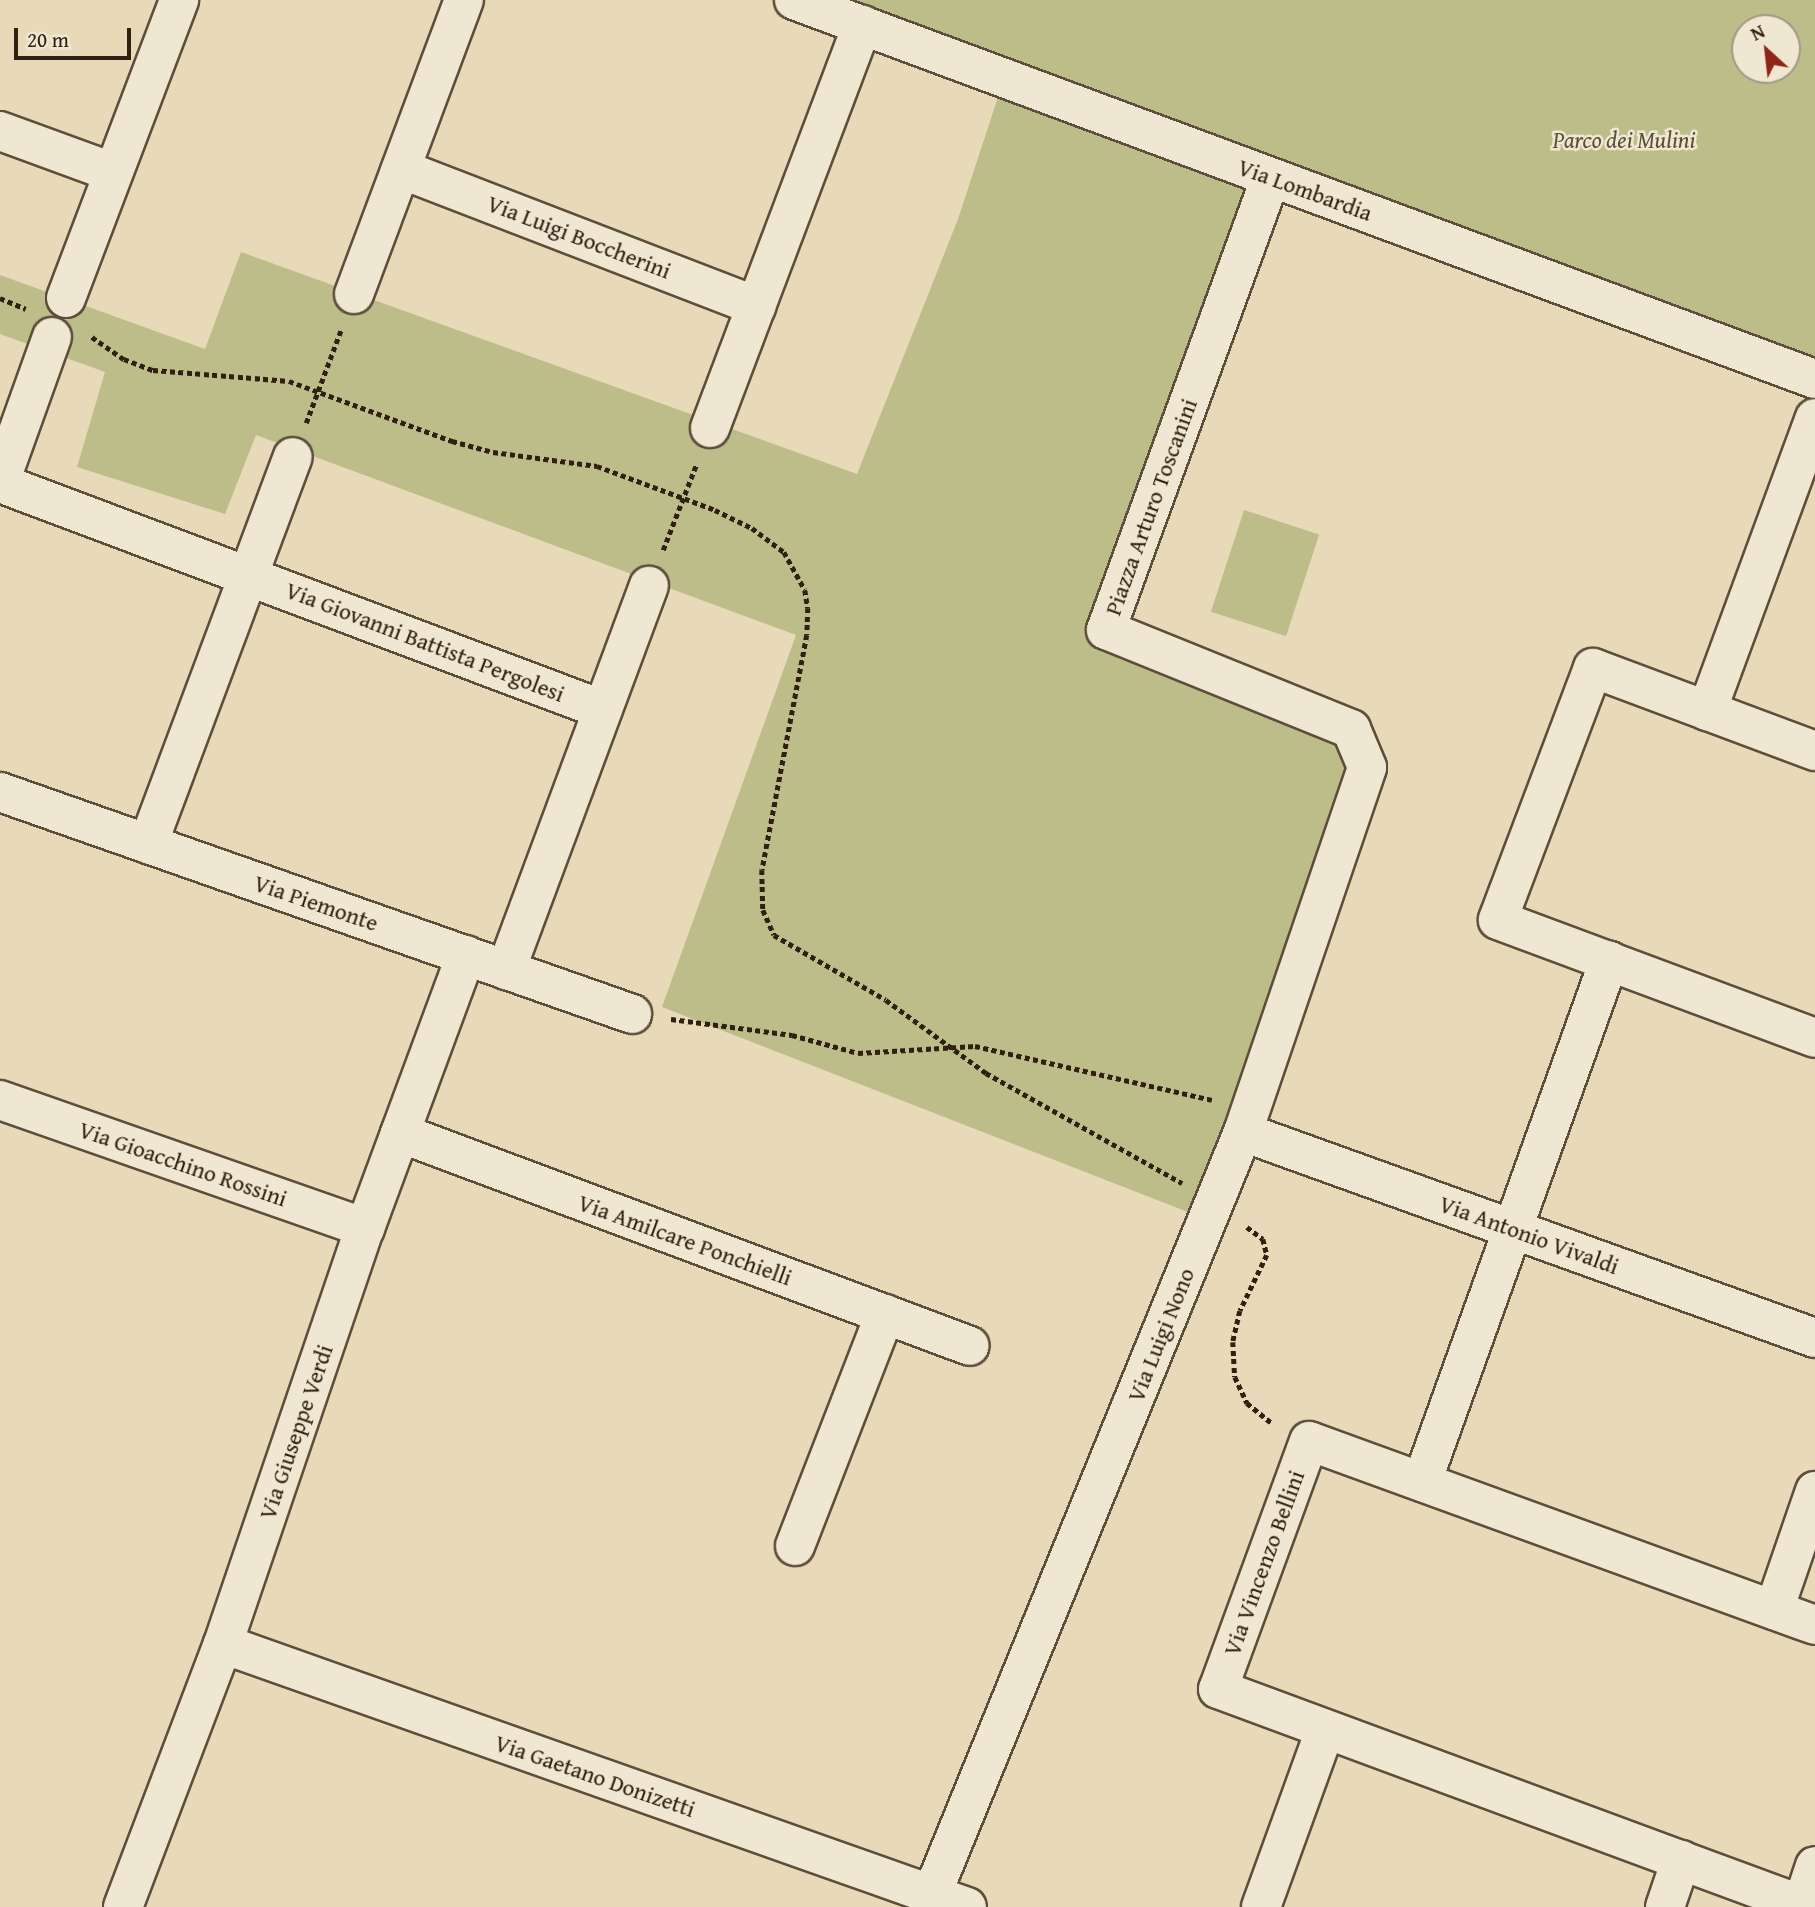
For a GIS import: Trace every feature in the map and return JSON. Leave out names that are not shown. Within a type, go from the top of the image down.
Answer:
[{"type":"street","name":"Via Giovanni Battista Pergolesi","points":[[179,0],[112,172],[0,483],[601,709]]},
{"type":"street","points":[[354,294],[464,0]]},
{"type":"street","name":"Via Lombardia","points":[[794,0],[1815,379]]},
{"type":"street","points":[[710,428],[862,25]]},
{"type":"street","points":[[0,131],[112,172]]},
{"type":"street","name":"Via Luigi Boccherini","points":[[401,169],[756,306]]},
{"type":"street","name":"Piazza Arturo Toscanini","points":[[1272,177],[1106,630],[1351,729],[1367,766]]},
{"type":"street","points":[[1707,711],[1815,418]]},
{"type":"street","points":[[148,844],[293,457]]},
{"type":"street","points":[[506,970],[649,586]]},
{"type":"street","points":[[1815,751],[1593,668],[1498,920],[1815,1038]]},
{"type":"street","name":"Via Luigi Nono","points":[[950,1901],[1244,1132],[1367,766]]},
{"type":"street","name":"Via Piemonte","points":[[0,792],[632,1014]]},
{"type":"street","name":"Via Giuseppe Verdi","points":[[123,1907],[223,1644],[365,1228],[466,955]]},
{"type":"street","points":[[1422,1482],[1609,961]]},
{"type":"street","name":"Via Gioacchino Rossini","points":[[0,1100],[365,1228]]},
{"type":"street","name":"Via Antonio Vivaldi","points":[[1244,1132],[1815,1338]]},
{"type":"street","name":"Via Amilcare Ponchielli","points":[[400,1133],[970,1346]]},
{"type":"street","points":[[795,1546],[885,1314]]},
{"type":"street","name":"Via Vincenzo Bellini","points":[[1815,1625],[1309,1441],[1218,1689],[1802,1905],[1815,1866]]},
{"type":"street","points":[[1774,1610],[1815,1491]]},
{"type":"street","name":"Via Gaetano Donizetti","points":[[223,1644],[950,1901]]},
{"type":"street","points":[[1261,1907],[1325,1730]]},
{"type":"street","points":[[1665,1907],[1681,1860]]},
{"type":"path","points":[[293,457],[354,294]]},
{"type":"path","points":[[0,298],[60,321],[124,359],[153,370],[289,381],[319,389],[452,441],[493,452],[597,466],[684,498],[752,528],[783,552],[805,590],[807,635],[762,870],[766,922],[785,944],[886,1000],[986,1073],[1215,1204],[1268,1246],[1240,1311],[1233,1342],[1235,1377],[1248,1403],[1274,1425],[1309,1441]]},
{"type":"path","points":[[649,586],[710,428]]},
{"type":"path","points":[[632,1014],[792,1035],[858,1053],[948,1045],[1057,1062],[1211,1099],[1244,1132]]},
{"type":"green space","name":"Parco dei Mulini","points":[[851,0],[1815,0],[1815,360],[961,40]]},
{"type":"green space","points":[[998,97],[1259,186],[1093,641],[1334,740],[1351,766],[1198,1216],[662,1007],[796,635],[256,435],[225,514],[77,467],[105,372],[0,334],[0,275],[205,349],[241,252],[857,474],[958,219]]},
{"type":"green space","points":[[1244,510],[1319,534],[1286,636],[1211,612]]}]
